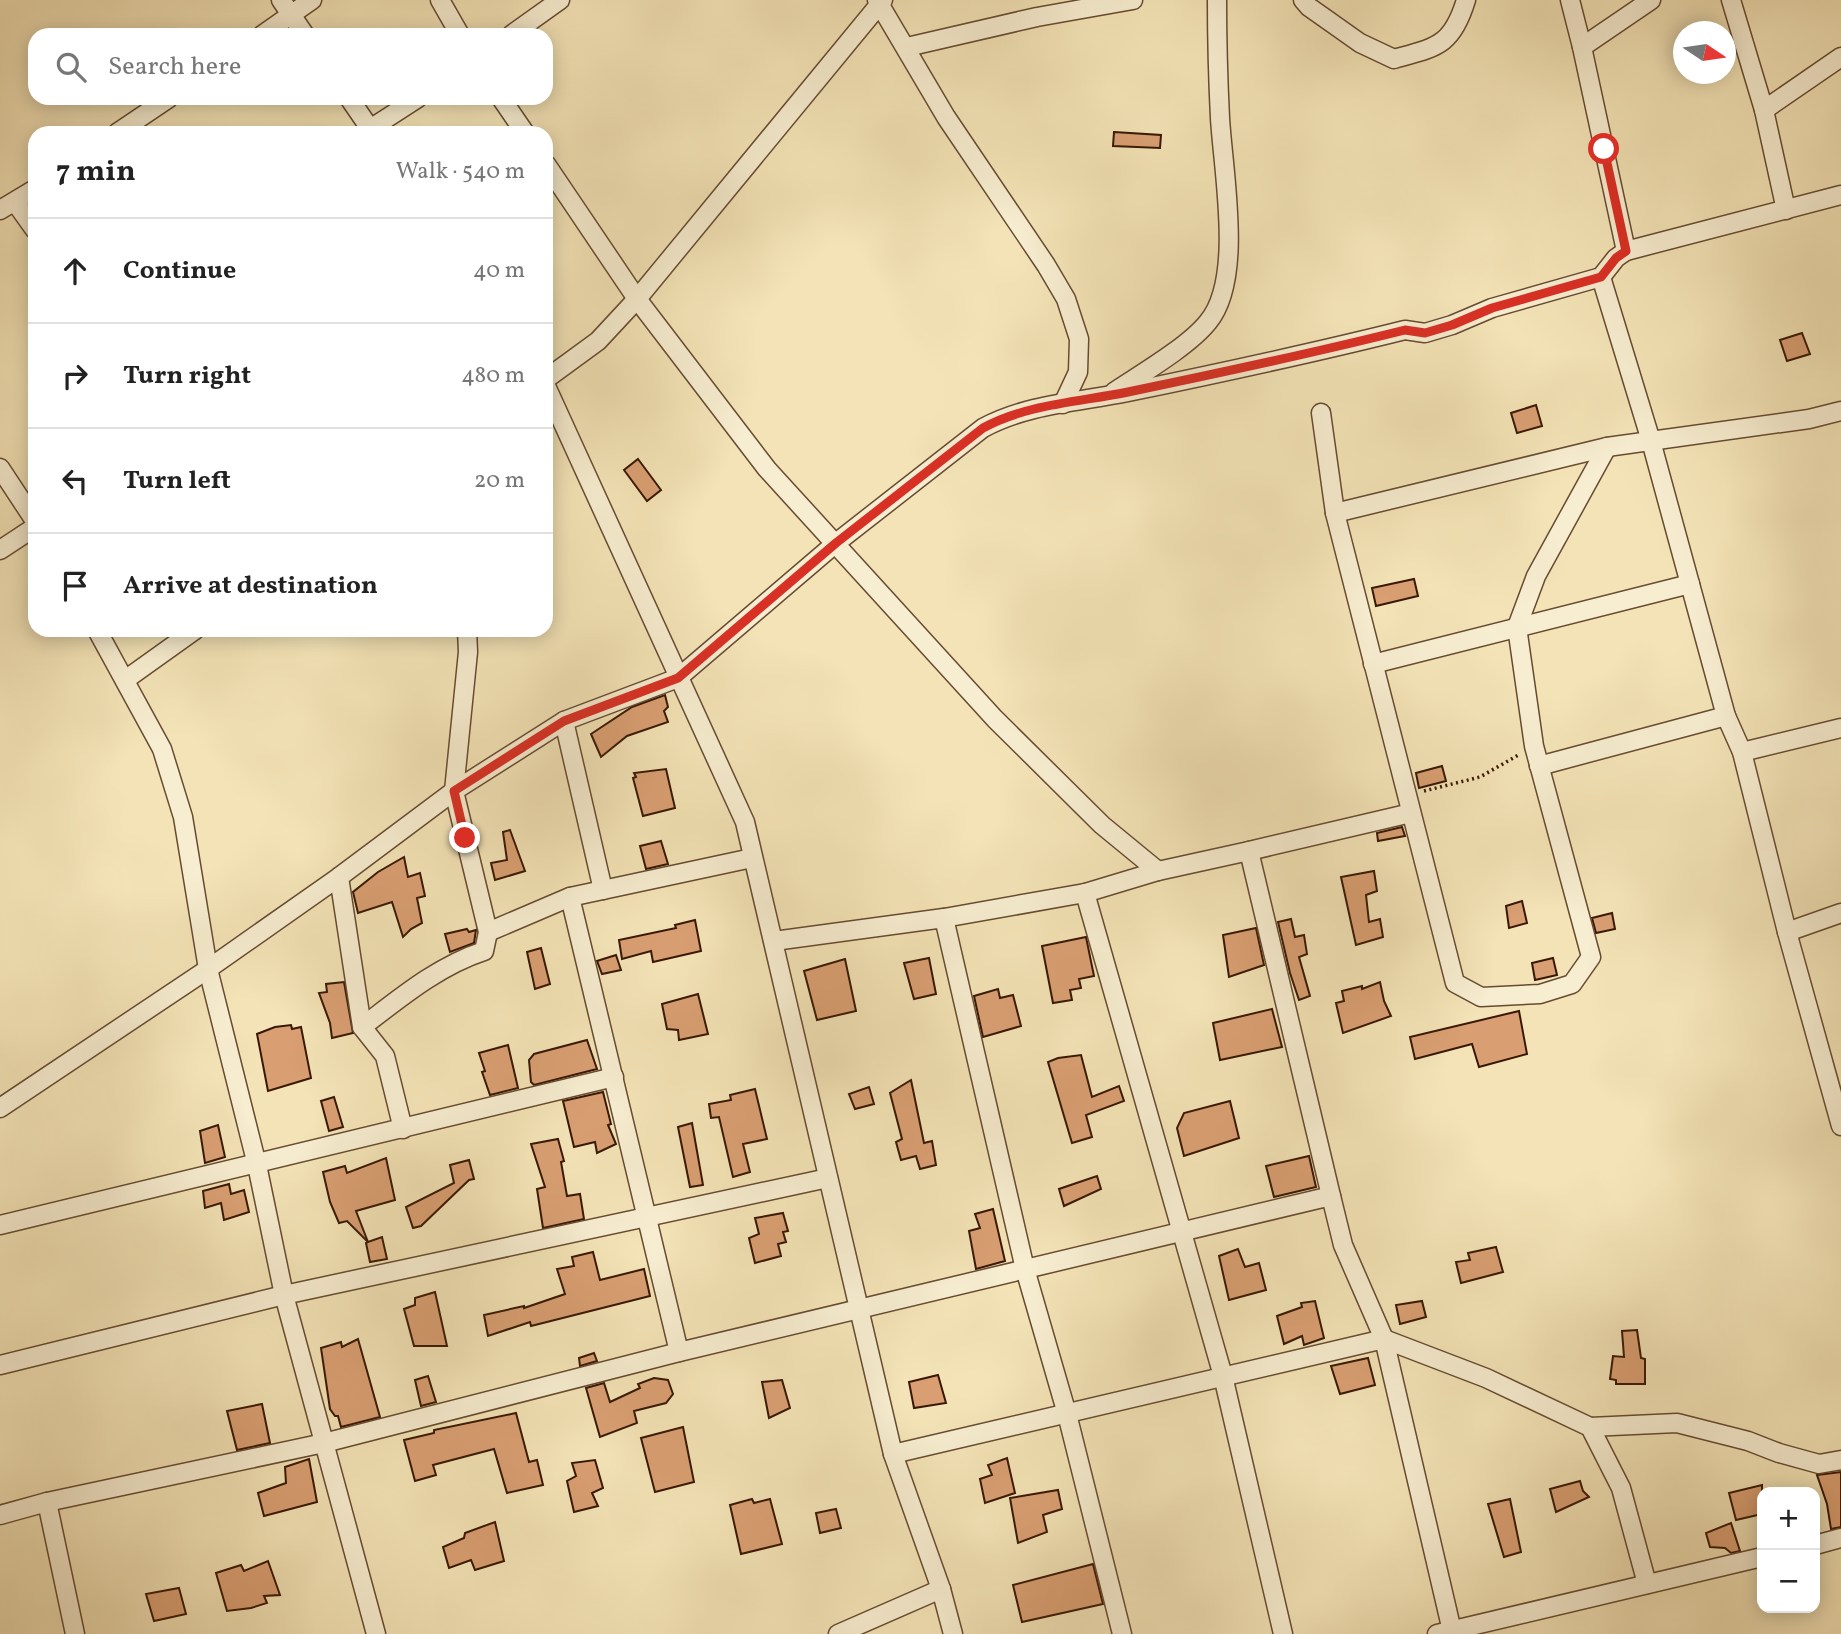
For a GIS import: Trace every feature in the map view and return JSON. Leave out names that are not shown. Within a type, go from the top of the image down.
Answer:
[{"type":"street","points":[[268,28],[286,8],[312,0]]},
{"type":"street","points":[[440,0],[456,28]]},
{"type":"street","points":[[521,28],[560,0]]},
{"type":"street","points":[[907,47],[1037,17],[1133,0]]},
{"type":"street","points":[[1109,396],[1195,335],[1209,321],[1224,293],[1230,244],[1217,77],[1217,0]]},
{"type":"street","points":[[1303,0],[1360,43],[1394,59],[1444,42],[1460,20],[1466,0]]},
{"type":"street","points":[[1570,0],[1626,251]]},
{"type":"street","points":[[1582,47],[1651,0]]},
{"type":"street","points":[[1731,0],[1764,110],[1786,210]]},
{"type":"street","points":[[553,374],[598,341],[637,299],[880,2],[946,117],[1066,299],[1079,339],[1079,361],[1078,372],[1063,404]]},
{"type":"street","points":[[286,8],[300,28]]},
{"type":"street","points":[[1764,110],[1841,57]]},
{"type":"street","points":[[127,126],[159,105]]},
{"type":"street","points":[[354,105],[369,126]]},
{"type":"street","points":[[379,126],[408,105]]},
{"type":"street","points":[[506,105],[520,126]]},
{"type":"street","points":[[553,179],[637,299],[759,459],[995,719],[1102,825],[1158,871]]},
{"type":"street","points":[[28,193],[8,206],[28,224]]},
{"type":"street","points":[[0,1108],[208,969],[339,877],[454,791],[564,721],[678,678],[836,543],[983,428],[1002,418],[1021,411],[1109,396],[1262,364],[1405,330],[1425,333],[1492,308],[1601,277],[1616,258],[1626,251],[1841,195]]},
{"type":"street","points":[[1601,277],[1651,441],[1726,716],[1742,752],[1787,932],[1837,1096],[1841,1126]]},
{"type":"street","points":[[553,401],[745,822],[893,1454],[941,1589],[953,1634]]},
{"type":"street","points":[[1335,513],[1606,447],[1809,419],[1841,411]]},
{"type":"street","points":[[1321,413],[1335,513],[1455,983],[1480,997],[1539,994],[1572,984],[1591,957],[1534,746],[1517,626],[1536,576],[1606,447]]},
{"type":"street","points":[[0,468],[28,510]]},
{"type":"street","points":[[0,550],[28,532]]},
{"type":"street","points":[[1373,664],[1690,584]]},
{"type":"street","points":[[101,637],[162,749],[183,817],[208,969],[257,1165],[284,1295],[376,1634]]},
{"type":"street","points":[[125,680],[185,637]]},
{"type":"street","points":[[362,1027],[419,984],[470,955],[484,951],[488,932],[454,791],[467,637]]},
{"type":"street","points":[[1539,766],[1726,716]]},
{"type":"street","points":[[564,721],[603,890]]},
{"type":"street","points":[[1742,752],[1841,728]]},
{"type":"street","points":[[774,941],[944,918],[1085,893],[1158,871],[1249,851],[1409,805]]},
{"type":"street","points":[[1249,851],[1343,1245],[1384,1339],[1444,1632],[1757,1559]]},
{"type":"street","points":[[488,932],[570,897],[752,858]]},
{"type":"street","points":[[339,877],[362,1027],[385,1056],[402,1129]]},
{"type":"street","points":[[1085,893],[1223,1376],[1283,1634]]},
{"type":"street","points":[[570,897],[680,1352]]},
{"type":"street","points":[[1787,932],[1841,913]]},
{"type":"street","points":[[944,918],[1026,1269],[1067,1415],[1122,1634]]},
{"type":"street","points":[[0,1225],[614,1077]]},
{"type":"street","points":[[0,1365],[284,1295],[828,1178]]},
{"type":"street","points":[[0,1516],[47,1502],[324,1443],[680,1352],[1331,1196]]},
{"type":"street","points":[[893,1454],[1384,1339],[1486,1378],[1590,1427],[1676,1423],[1748,1441],[1819,1464],[1841,1460]]},
{"type":"street","points":[[1590,1427],[1621,1488],[1647,1584]]},
{"type":"street","points":[[47,1502],[75,1634]]},
{"type":"street","points":[[1820,1544],[1841,1538]]},
{"type":"street","points":[[838,1634],[941,1589]]},
{"type":"path","points":[[1409,805],[1435,787],[1480,777],[1534,746]]},
{"type":"building","points":[[1114,132],[1161,135],[1160,148],[1113,146]]},
{"type":"building","points":[[1802,333],[1810,354],[1787,361],[1780,340]]},
{"type":"building","points":[[1536,405],[1542,426],[1517,433],[1511,413]]},
{"type":"building","points":[[638,459],[661,490],[647,501],[624,470]]},
{"type":"building","points":[[1414,579],[1418,596],[1376,606],[1372,588]]},
{"type":"building","points":[[665,695],[668,707],[664,711],[668,722],[627,736],[601,757],[591,734],[632,707]]},
{"type":"building","points":[[1442,766],[1446,781],[1419,788],[1416,773]]},
{"type":"building","points":[[666,769],[675,808],[643,816],[634,773]]},
{"type":"building","points":[[1402,827],[1405,836],[1378,841],[1377,833]]},
{"type":"building","points":[[510,830],[525,871],[495,880],[491,863],[507,860],[503,832]]},
{"type":"building","points":[[661,841],[668,864],[646,869],[640,846]]},
{"type":"building","points":[[404,857],[408,877],[420,873],[425,896],[417,898],[422,923],[403,937],[392,902],[358,913],[353,892],[378,872]]},
{"type":"building","points":[[1374,871],[1377,891],[1366,895],[1369,922],[1380,919],[1383,937],[1356,945],[1341,877]]},
{"type":"building","points":[[1522,901],[1527,923],[1509,928],[1506,906]]},
{"type":"building","points":[[1612,913],[1615,929],[1596,933],[1592,918]]},
{"type":"building","points":[[1291,919],[1295,937],[1304,935],[1307,954],[1299,957],[1310,996],[1299,1000],[1278,922]]},
{"type":"building","points":[[695,920],[701,951],[653,962],[651,951],[622,959],[619,940],[676,928],[675,925]]},
{"type":"building","points":[[1256,928],[1264,965],[1229,977],[1223,935]]},
{"type":"building","points":[[467,929],[469,932],[476,930],[474,943],[450,952],[445,934]]},
{"type":"building","points":[[1086,937],[1094,976],[1079,979],[1081,988],[1070,990],[1072,1000],[1053,1003],[1042,946]]},
{"type":"building","points":[[541,948],[550,984],[535,989],[527,952]]},
{"type":"building","points":[[616,955],[621,970],[602,974],[597,961]]},
{"type":"building","points":[[929,958],[936,994],[914,999],[904,963]]},
{"type":"building","points":[[1553,958],[1557,975],[1535,980],[1532,963]]},
{"type":"building","points":[[845,959],[856,1011],[817,1020],[804,971]]},
{"type":"building","points":[[344,982],[353,1033],[332,1038],[330,1023],[319,993],[327,992],[326,984]]},
{"type":"building","points":[[1380,982],[1391,1016],[1343,1033],[1336,1003],[1344,1001],[1342,991],[1362,986],[1362,989]]},
{"type":"building","points":[[998,989],[1000,998],[1013,995],[1021,1026],[983,1037],[974,996]]},
{"type":"building","points":[[698,994],[708,1034],[679,1040],[678,1030],[667,1029],[662,1004]]},
{"type":"building","points":[[1272,1009],[1282,1047],[1220,1060],[1213,1023]]},
{"type":"building","points":[[1519,1011],[1527,1054],[1479,1067],[1472,1044],[1415,1059],[1410,1037]]},
{"type":"building","points":[[291,1025],[292,1029],[301,1027],[311,1078],[268,1091],[257,1034],[275,1027]]},
{"type":"building","points":[[587,1040],[597,1069],[534,1085],[531,1082],[529,1060],[534,1054]]},
{"type":"building","points":[[508,1045],[518,1088],[490,1095],[479,1053]]},
{"type":"building","points":[[1081,1055],[1092,1097],[1119,1086],[1124,1101],[1086,1115],[1092,1137],[1072,1143],[1048,1062]]},
{"type":"building","points":[[911,1080],[924,1143],[932,1141],[936,1165],[920,1169],[916,1156],[901,1160],[896,1142],[902,1139],[890,1093]]},
{"type":"building","points":[[869,1087],[874,1104],[855,1109],[849,1094]]},
{"type":"building","points":[[755,1089],[767,1139],[743,1144],[750,1172],[733,1177],[719,1117],[711,1118],[709,1104],[731,1100],[730,1095]]},
{"type":"building","points":[[603,1092],[611,1124],[608,1125],[616,1144],[597,1153],[595,1142],[574,1147],[563,1101]]},
{"type":"building","points":[[334,1097],[343,1127],[329,1131],[321,1101]]},
{"type":"building","points":[[1230,1101],[1239,1138],[1184,1156],[1177,1128],[1184,1113]]},
{"type":"building","points":[[692,1123],[703,1185],[690,1187],[678,1127]]},
{"type":"building","points":[[218,1125],[225,1157],[205,1163],[200,1131]]},
{"type":"building","points":[[558,1139],[564,1161],[561,1162],[567,1196],[580,1194],[584,1219],[543,1228],[537,1189],[545,1187],[531,1144]]},
{"type":"building","points":[[1309,1156],[1316,1187],[1274,1197],[1266,1166]]},
{"type":"building","points":[[386,1158],[395,1200],[356,1211],[368,1242],[347,1221],[339,1223],[330,1202],[323,1172],[345,1166],[347,1173]]},
{"type":"building","points":[[469,1160],[474,1179],[469,1180],[421,1226],[413,1228],[406,1207],[454,1183],[450,1165]]},
{"type":"building","points":[[1097,1176],[1101,1189],[1064,1206],[1059,1189]]},
{"type":"building","points":[[229,1184],[231,1194],[244,1190],[249,1212],[224,1220],[221,1203],[205,1208],[203,1191]]},
{"type":"building","points":[[993,1209],[1005,1261],[976,1269],[969,1231],[980,1228],[975,1214]]},
{"type":"building","points":[[783,1213],[788,1231],[783,1232],[786,1242],[778,1244],[781,1256],[755,1263],[749,1238],[759,1234],[755,1218]]},
{"type":"building","points":[[382,1237],[387,1259],[370,1262],[366,1243]]},
{"type":"building","points":[[1496,1247],[1503,1272],[1461,1283],[1456,1262],[1470,1260],[1468,1253]]},
{"type":"building","points":[[1238,1249],[1245,1267],[1259,1263],[1266,1290],[1229,1300],[1219,1256]]},
{"type":"building","points":[[593,1252],[600,1280],[644,1269],[650,1296],[531,1326],[530,1322],[488,1336],[484,1315],[524,1308],[565,1294],[557,1269],[574,1266],[572,1257]]},
{"type":"building","points":[[435,1292],[447,1346],[414,1346],[404,1309],[415,1305],[415,1298]]},
{"type":"building","points":[[1315,1301],[1324,1338],[1304,1345],[1302,1336],[1284,1344],[1277,1316],[1302,1307],[1301,1303]]},
{"type":"building","points":[[1422,1301],[1426,1317],[1400,1324],[1396,1305]]},
{"type":"building","points":[[1637,1330],[1641,1358],[1645,1359],[1645,1384],[1616,1384],[1616,1380],[1610,1379],[1613,1356],[1624,1357],[1622,1331]]},
{"type":"building","points":[[358,1339],[380,1417],[341,1427],[338,1416],[330,1409],[321,1348],[341,1342],[342,1347]]},
{"type":"building","points":[[594,1353],[597,1361],[580,1366],[579,1358]]},
{"type":"building","points":[[1368,1358],[1375,1385],[1340,1394],[1331,1366]]},
{"type":"building","points":[[938,1375],[946,1403],[914,1408],[909,1382]]},
{"type":"building","points":[[428,1376],[436,1402],[421,1406],[415,1380]]},
{"type":"building","points":[[654,1378],[668,1380],[673,1394],[666,1403],[634,1411],[637,1423],[600,1437],[586,1388],[604,1383],[610,1402],[640,1388],[638,1384]]},
{"type":"building","points":[[782,1380],[790,1408],[769,1418],[762,1382]]},
{"type":"building","points":[[262,1404],[270,1443],[237,1450],[227,1411]]},
{"type":"building","points":[[516,1413],[529,1462],[537,1460],[543,1485],[507,1493],[494,1449],[433,1465],[436,1475],[415,1481],[404,1440],[434,1433],[434,1430]]},
{"type":"building","points":[[683,1427],[694,1482],[655,1492],[641,1438]]},
{"type":"building","points":[[1007,1458],[1015,1493],[985,1503],[980,1479],[992,1475],[988,1465]]},
{"type":"building","points":[[309,1459],[317,1502],[264,1516],[258,1493],[286,1483],[285,1467]]},
{"type":"building","points":[[595,1460],[603,1488],[592,1493],[598,1506],[574,1512],[567,1481],[576,1476],[572,1463]]},
{"type":"building","points":[[1841,1472],[1841,1527],[1831,1529],[1827,1504],[1817,1475]]},
{"type":"building","points":[[1580,1481],[1583,1491],[1589,1497],[1556,1512],[1550,1489]]},
{"type":"building","points":[[1762,1485],[1757,1487],[1757,1515],[1736,1520],[1729,1493]]},
{"type":"building","points":[[1058,1490],[1062,1509],[1043,1515],[1047,1532],[1018,1543],[1010,1498]]},
{"type":"building","points":[[752,1499],[754,1503],[770,1499],[782,1544],[741,1554],[730,1505]]},
{"type":"building","points":[[1510,1499],[1521,1552],[1504,1557],[1488,1504]]},
{"type":"building","points":[[836,1509],[841,1528],[820,1533],[816,1513]]},
{"type":"building","points":[[495,1522],[504,1561],[475,1570],[471,1560],[449,1568],[443,1547],[464,1538],[465,1533]]},
{"type":"building","points":[[1731,1523],[1740,1551],[1731,1553],[1725,1548],[1710,1547],[1706,1533]]},
{"type":"building","points":[[268,1561],[280,1595],[264,1596],[267,1603],[251,1608],[227,1611],[216,1573],[241,1565],[244,1571]]},
{"type":"building","points":[[1093,1564],[1103,1604],[1022,1622],[1013,1585]]},
{"type":"building","points":[[179,1588],[186,1614],[154,1621],[146,1594]]},
{"type":"route","points":[[465,838],[454,791],[564,721],[678,678],[836,543],[983,428],[1002,418],[1021,411],[1109,396],[1262,364],[1405,330],[1425,333],[1492,308],[1601,277],[1616,258],[1626,251],[1604,149]]}]
